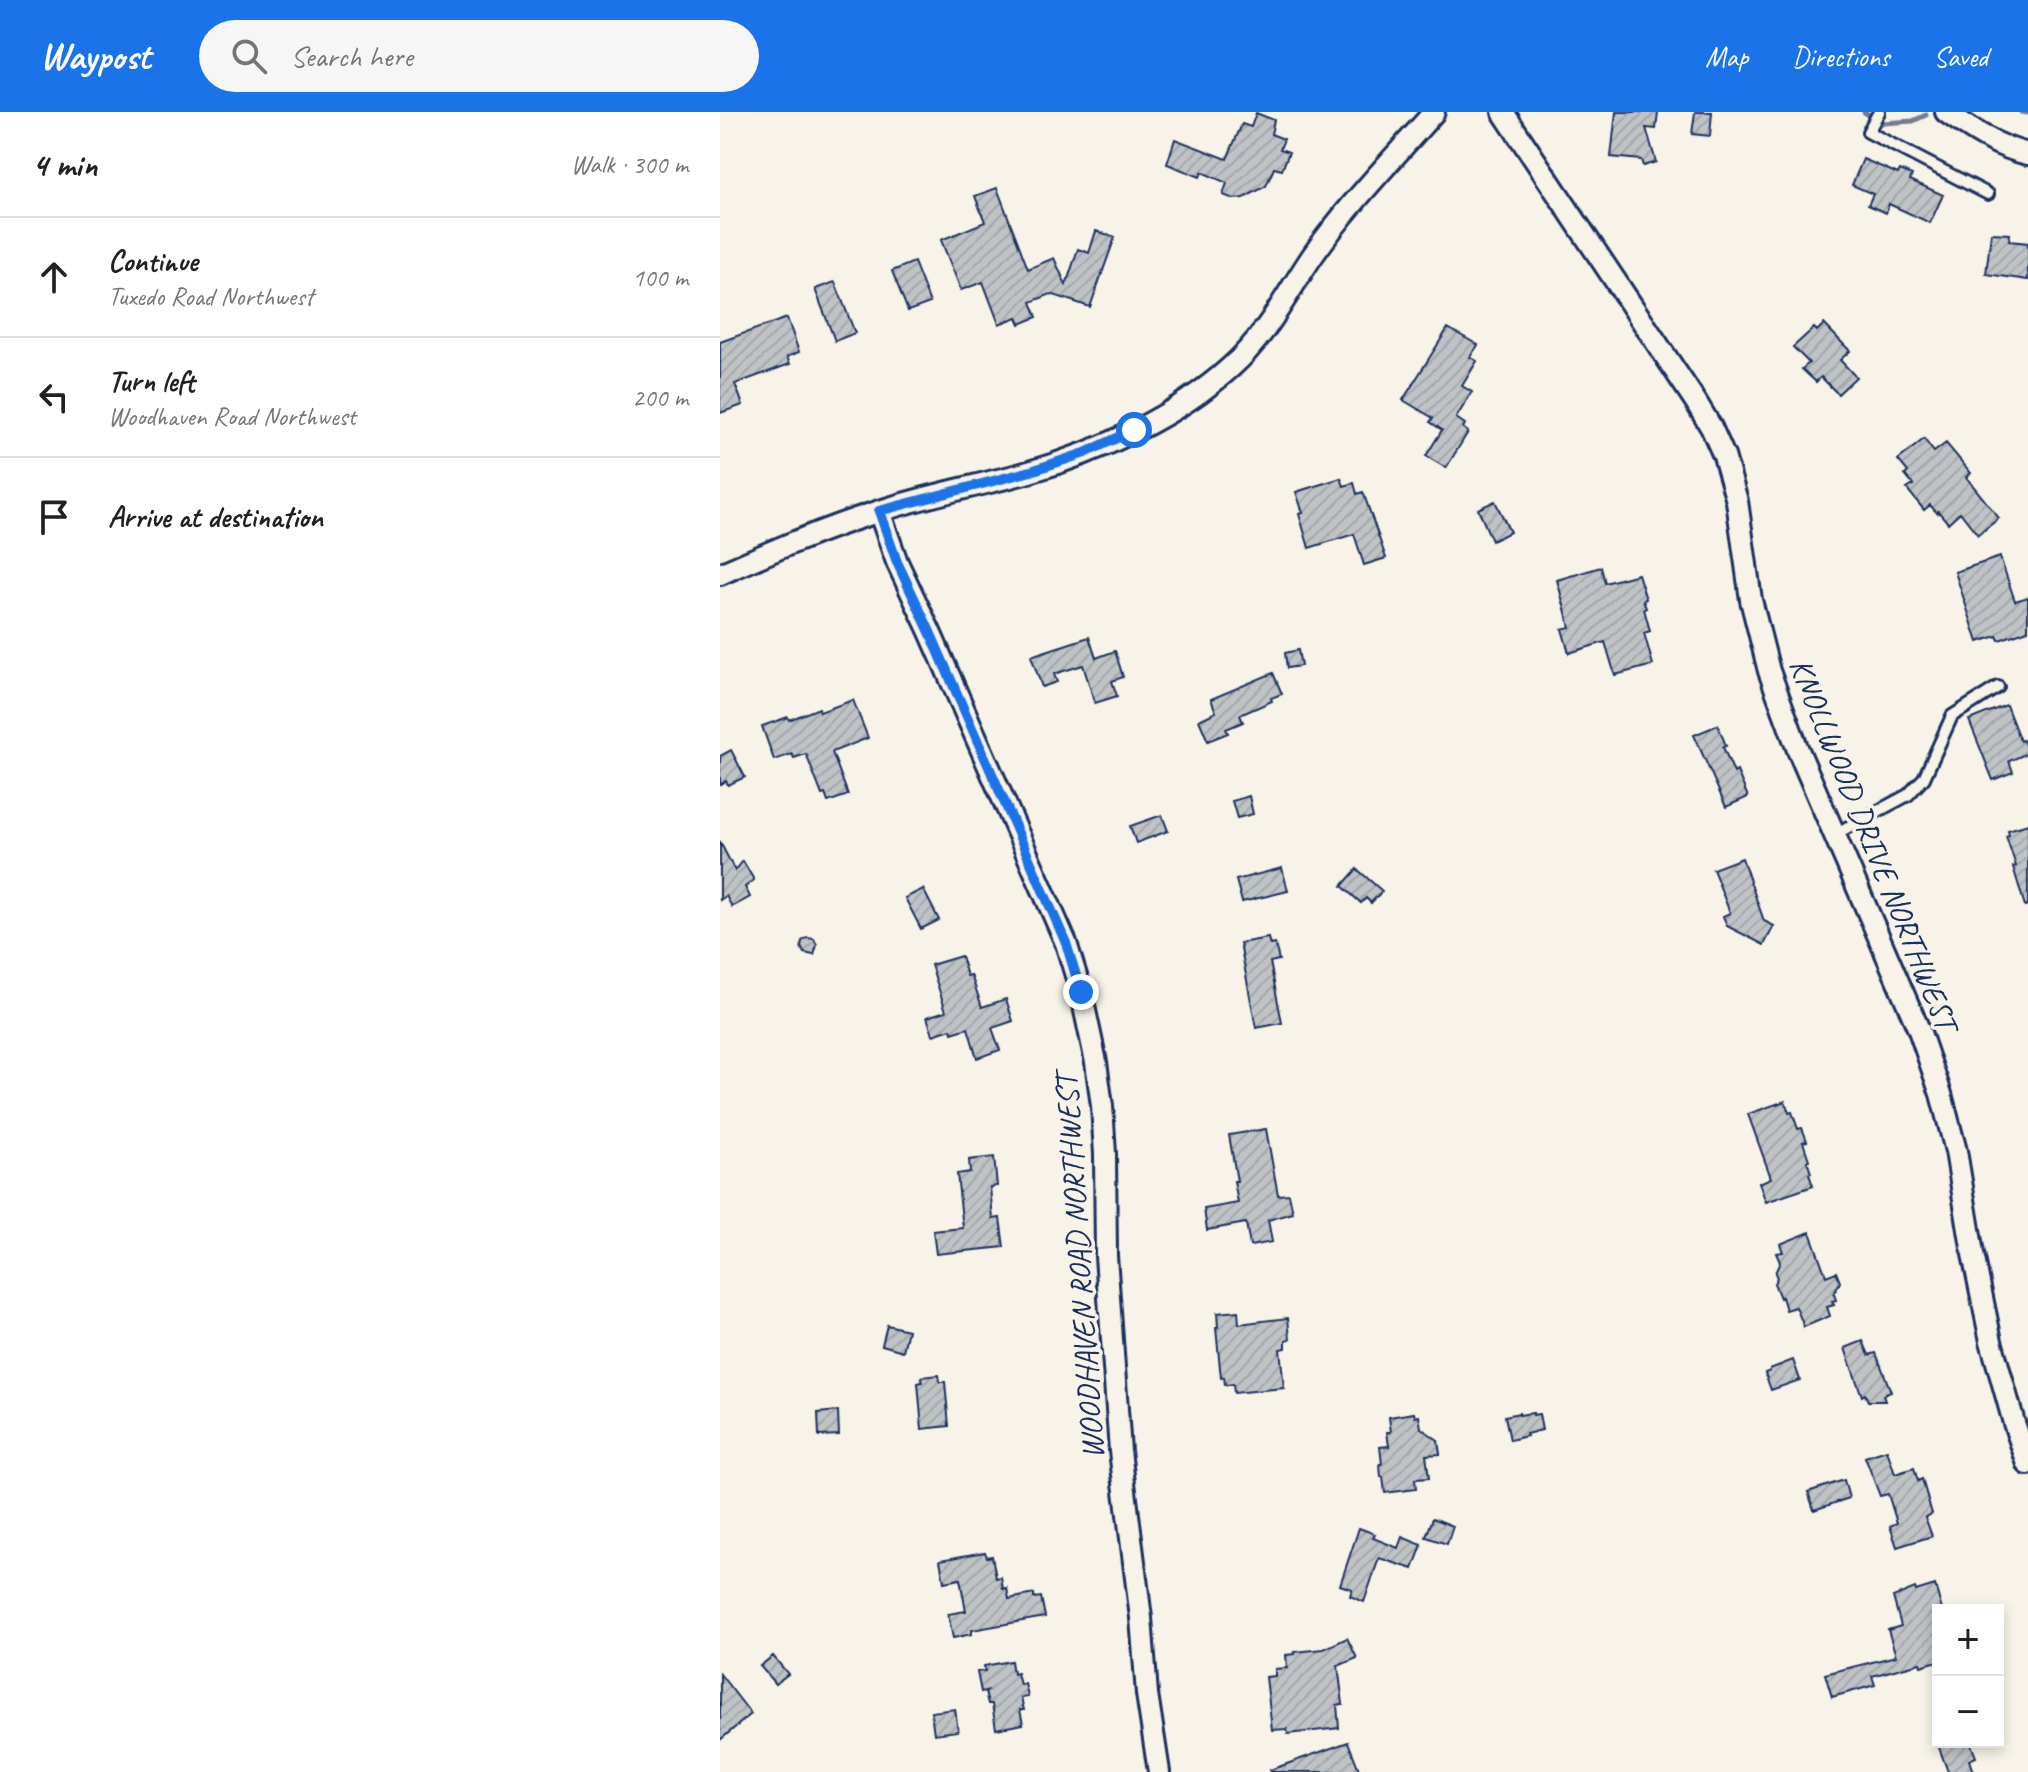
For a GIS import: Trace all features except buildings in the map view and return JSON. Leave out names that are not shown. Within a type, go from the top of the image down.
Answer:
[{"type":"street","points":[[720,574],[806,536],[879,511],[1031,471],[1085,453],[1186,401],[1209,386],[1256,341],[1339,220],[1434,112]]},
{"type":"street","name":"KNOLLWOOD DRIVE NORTHWEST","points":[[1503,112],[1696,402],[1724,456],[1737,501],[1751,600],[1769,671],[1798,750],[1919,1030],[1941,1094],[1956,1151],[1991,1341],[2028,1464]]},
{"type":"street","points":[[1946,112],[1976,133],[2028,154]]},
{"type":"street","name":"WOODHAVEN ROAD NORTHWEST","points":[[879,511],[897,562],[1066,943],[1081,992],[1102,1106],[1106,1256],[1120,1451],[1141,1618],[1147,1694],[1159,1772]]},
{"type":"lane","points":[[1879,112],[1868,132],[1988,194]]},
{"type":"lane","points":[[1835,834],[1908,795],[1924,778],[1952,716],[1998,687]]},
{"type":"waterway","points":[[1864,112],[1883,123],[1913,121],[1926,115]]},
{"type":"waterway","points":[[2021,112],[2028,113]]},
{"type":"route","points":[[1081,992],[1066,943],[897,562],[879,511],[1031,471],[1085,453],[1134,430]]}]
